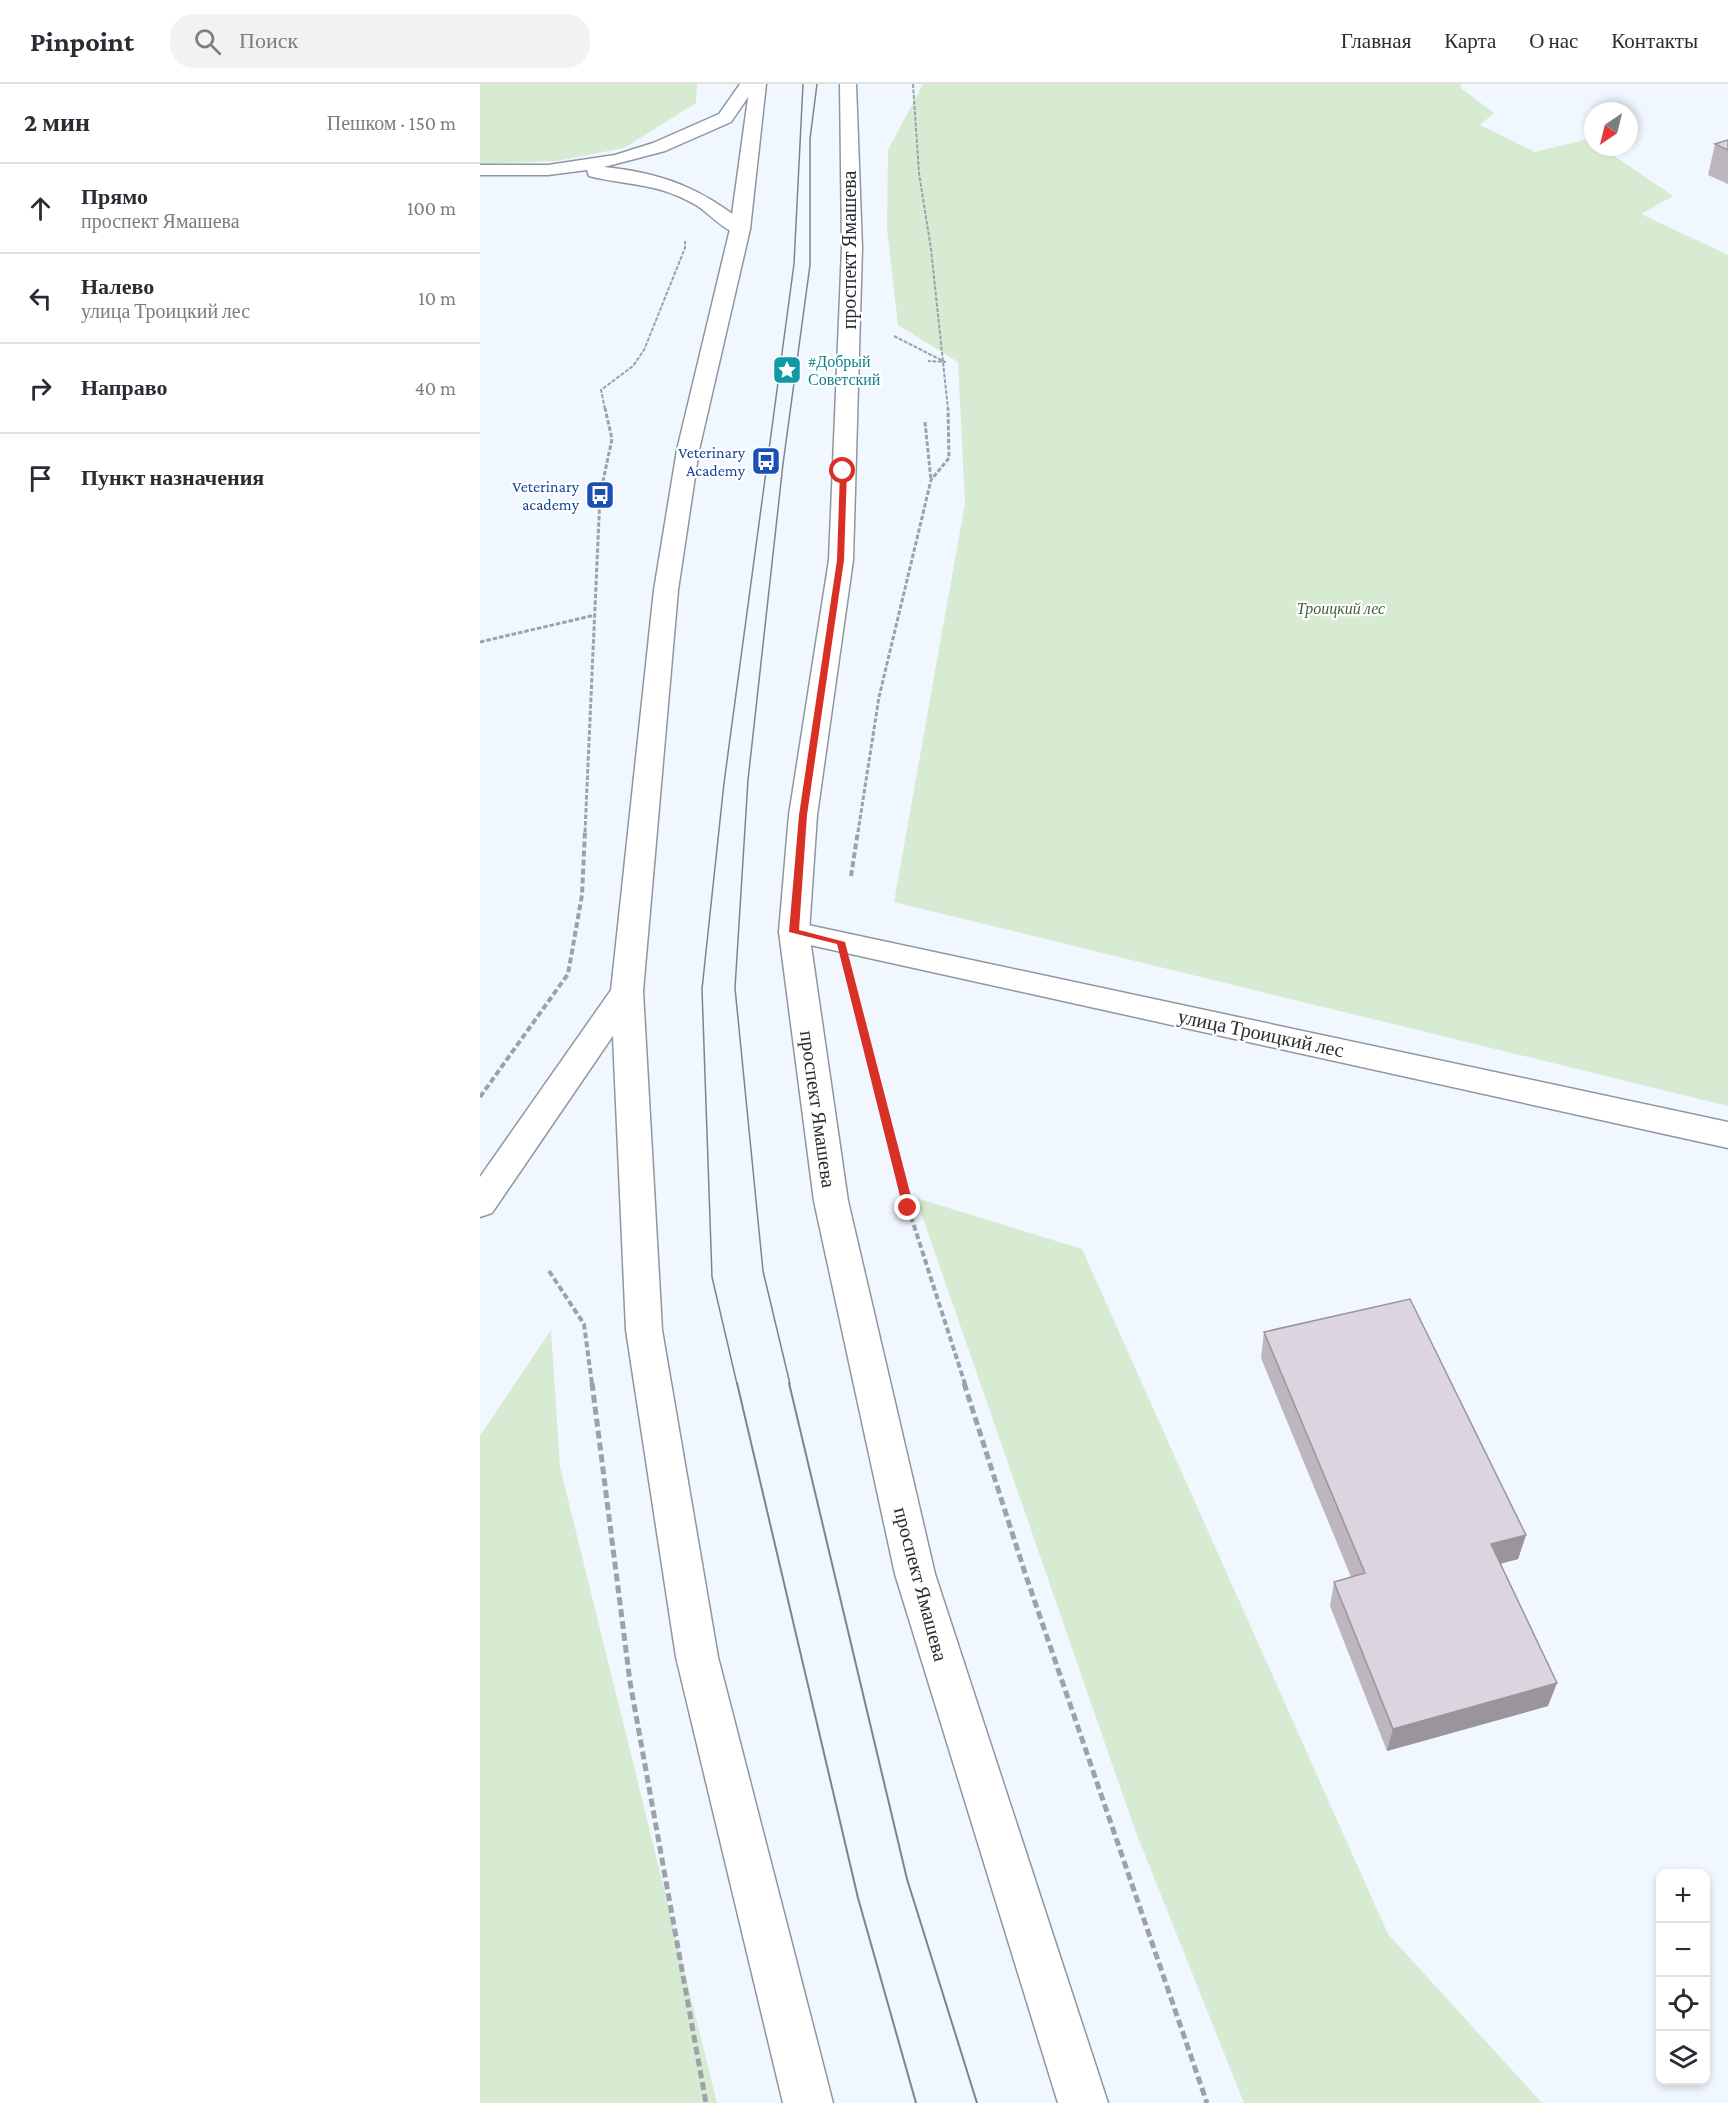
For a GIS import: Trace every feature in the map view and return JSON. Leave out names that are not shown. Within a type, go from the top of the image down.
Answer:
[{"type":"main road","points":[[548,170],[616,160],[659,147],[724,118],[749,84]]},
{"type":"main road","points":[[758,84],[741,229],[688,450],[666,590],[627,991],[644,1330],[697,1657],[808,2103]]},
{"type":"main road","name":"проспект Ямашева","points":[[848,84],[852,248],[841,560],[803,815],[794,932],[831,1201],[915,1574],[1083,2103]]},
{"type":"main road","points":[[480,170],[548,170],[628,175],[672,183],[721,212],[741,229]]},
{"type":"main road","name":"улица Троицкий лес","points":[[794,932],[1728,1135]]},
{"type":"main road","points":[[480,1204],[627,991]]},
{"type":"path","points":[[913,84],[919,173],[932,249],[948,395],[949,458],[932,480]]},
{"type":"path","points":[[480,1097],[568,974],[582,896],[600,495],[612,439],[601,390],[633,366],[644,350],[685,248],[684,237]]},
{"type":"path","points":[[925,422],[932,480],[879,697],[841,942],[919,1242],[1025,1573],[1196,2075],[1208,2103]]},
{"type":"path","points":[[480,642],[595,615]]},
{"type":"path","points":[[549,1271],[584,1324],[630,1683],[706,2103]]},
{"type":"green space","points":[[480,84],[697,84],[696,103],[624,148],[557,161],[480,164]]},
{"type":"green space","name":"Троицкий лес","points":[[923,84],[1460,84],[1461,88],[1494,113],[1480,125],[1535,152],[1584,140],[1584,156],[1614,156],[1673,196],[1641,214],[1728,255],[1728,1106],[894,902],[965,503],[958,362],[898,325],[887,229],[888,150]]},
{"type":"green space","points":[[916,1198],[1082,1249],[1388,1934],[1542,2103],[1244,2103],[1135,1830]]},
{"type":"green space","points":[[551,1330],[560,1467],[717,2103],[480,2103],[480,1436]]},
{"type":"building","points":[[1728,140],[1728,150],[1715,144]]},
{"type":"building","points":[[1410,1299],[1526,1535],[1491,1544],[1557,1683],[1393,1729],[1334,1582],[1365,1573],[1264,1332]]},
{"type":"tram line","points":[[737,1384],[712,1277],[702,989],[724,783],[794,264],[803,84]]},
{"type":"tram line","points":[[790,1384],[763,1271],[735,988],[748,780],[783,464],[810,265],[810,139],[817,84]]},
{"type":"tram line","points":[[737,1383],[858,1898],[916,2103]]},
{"type":"tram line","points":[[789,1383],[907,1879],[977,2103]]},
{"type":"place","name":"#Добрый Советский","points":[[787,370]]},
{"type":"place","name":"Veterinary Academy","points":[[766,461]]},
{"type":"place","name":"Veterinary academy","points":[[600,495]]},
{"type":"route","points":[[843,471],[841,560],[803,815],[794,932],[841,942],[908,1208]]}]
